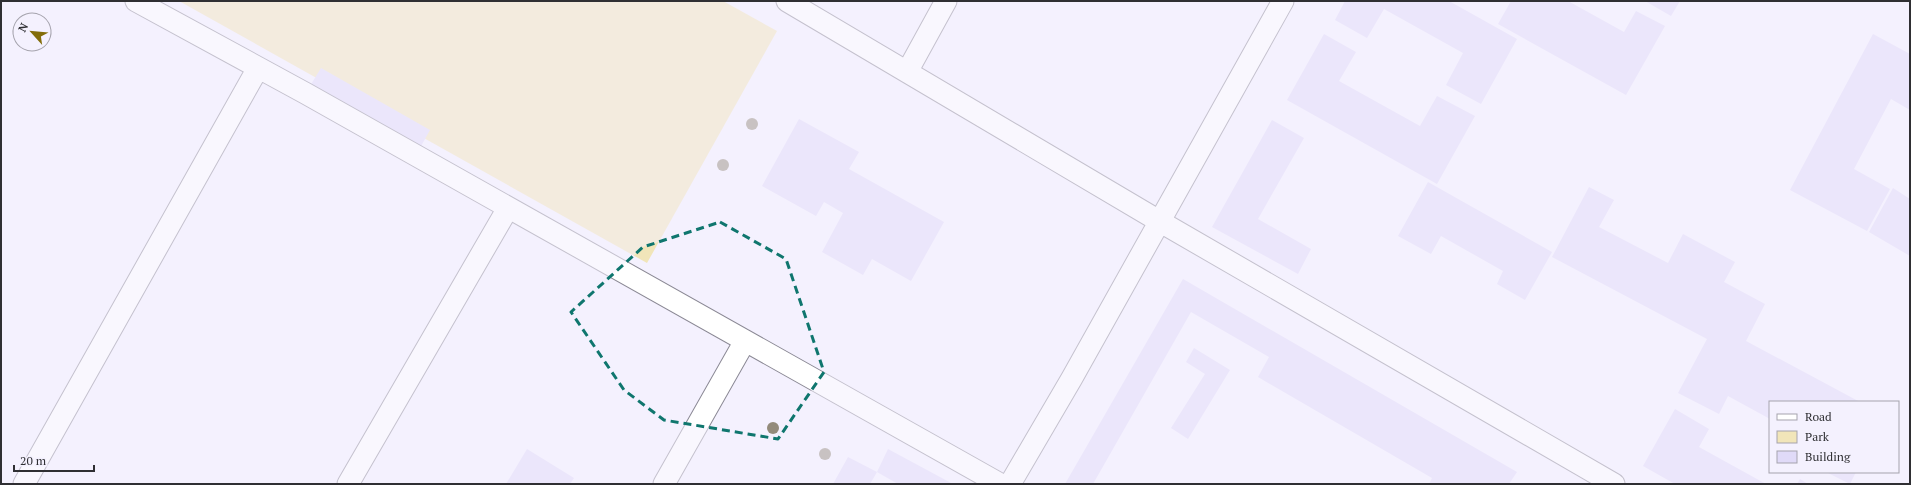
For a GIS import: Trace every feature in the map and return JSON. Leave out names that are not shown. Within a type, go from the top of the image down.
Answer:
[{"type":"street","points":[[136,1],[1000,484]]},
{"type":"street","points":[[787,1],[1159,221],[1614,484]]},
{"type":"street","points":[[907,72],[946,1]]},
{"type":"street","points":[[1010,484],[1072,378],[1283,1]]},
{"type":"street","points":[[24,484],[258,68]]},
{"type":"street","points":[[348,484],[508,208]]},
{"type":"street","points":[[664,484],[745,341]]},
{"type":"highlighted area","points":[[720,222],[786,259],[824,372],[778,439],[664,420],[624,390],[571,312],[643,247]]},
{"type":"green space","points":[[179,1],[723,1],[777,31],[647,263]]},
{"type":"building","points":[[1345,1],[1449,1],[1517,39],[1481,104],[1446,85],[1463,53],[1384,9],[1367,38],[1335,20]]},
{"type":"building","points":[[1511,1],[1568,1],[1624,32],[1636,11],[1665,26],[1626,95],[1498,24]]},
{"type":"building","points":[[1645,1],[1680,1],[1671,16]]},
{"type":"building","points":[[1324,34],[1356,52],[1339,81],[1420,126],[1437,96],[1475,116],[1437,184],[1287,100]]},
{"type":"building","points":[[1873,34],[1910,54],[1910,110],[1891,99],[1854,169],[1890,189],[1867,231],[1790,190]]},
{"type":"building","points":[[321,68],[430,130],[420,148],[310,86]]},
{"type":"building","points":[[799,119],[859,152],[849,169],[944,222],[911,281],[872,259],[863,275],[822,252],[843,213],[824,202],[816,216],[762,186]]},
{"type":"building","points":[[1272,120],[1304,138],[1258,219],[1311,249],[1298,274],[1212,227]]},
{"type":"building","points":[[1428,182],[1552,252],[1525,300],[1497,284],[1503,271],[1441,236],[1431,254],[1398,236]]},
{"type":"building","points":[[1589,187],[1614,200],[1599,227],[1668,263],[1683,234],[1735,262],[1724,282],[1765,304],[1746,341],[1858,401],[1769,401],[1769,418],[1728,396],[1719,414],[1678,393],[1707,339],[1552,257]]},
{"type":"building","points":[[1893,188],[1910,199],[1910,256],[1869,232]]},
{"type":"building","points":[[1183,279],[1517,472],[1509,484],[1429,484],[1432,478],[1258,377],[1269,357],[1191,312],[1093,484],[1065,484]]},
{"type":"building","points":[[1194,348],[1230,370],[1188,439],[1171,428],[1205,374],[1186,362]]},
{"type":"building","points":[[1675,409],[1709,429],[1699,447],[1766,484],[1675,484],[1643,466]]},
{"type":"building","points":[[527,449],[574,478],[570,484],[506,484]]},
{"type":"building","points":[[888,449],[953,484],[898,484],[877,472]]},
{"type":"building","points":[[848,457],[877,472],[870,484],[833,484]]},
{"type":"building","points":[[1828,473],[1856,473],[1850,484]]},
{"type":"building","points":[[1800,479],[1808,484],[1797,484]]}]
